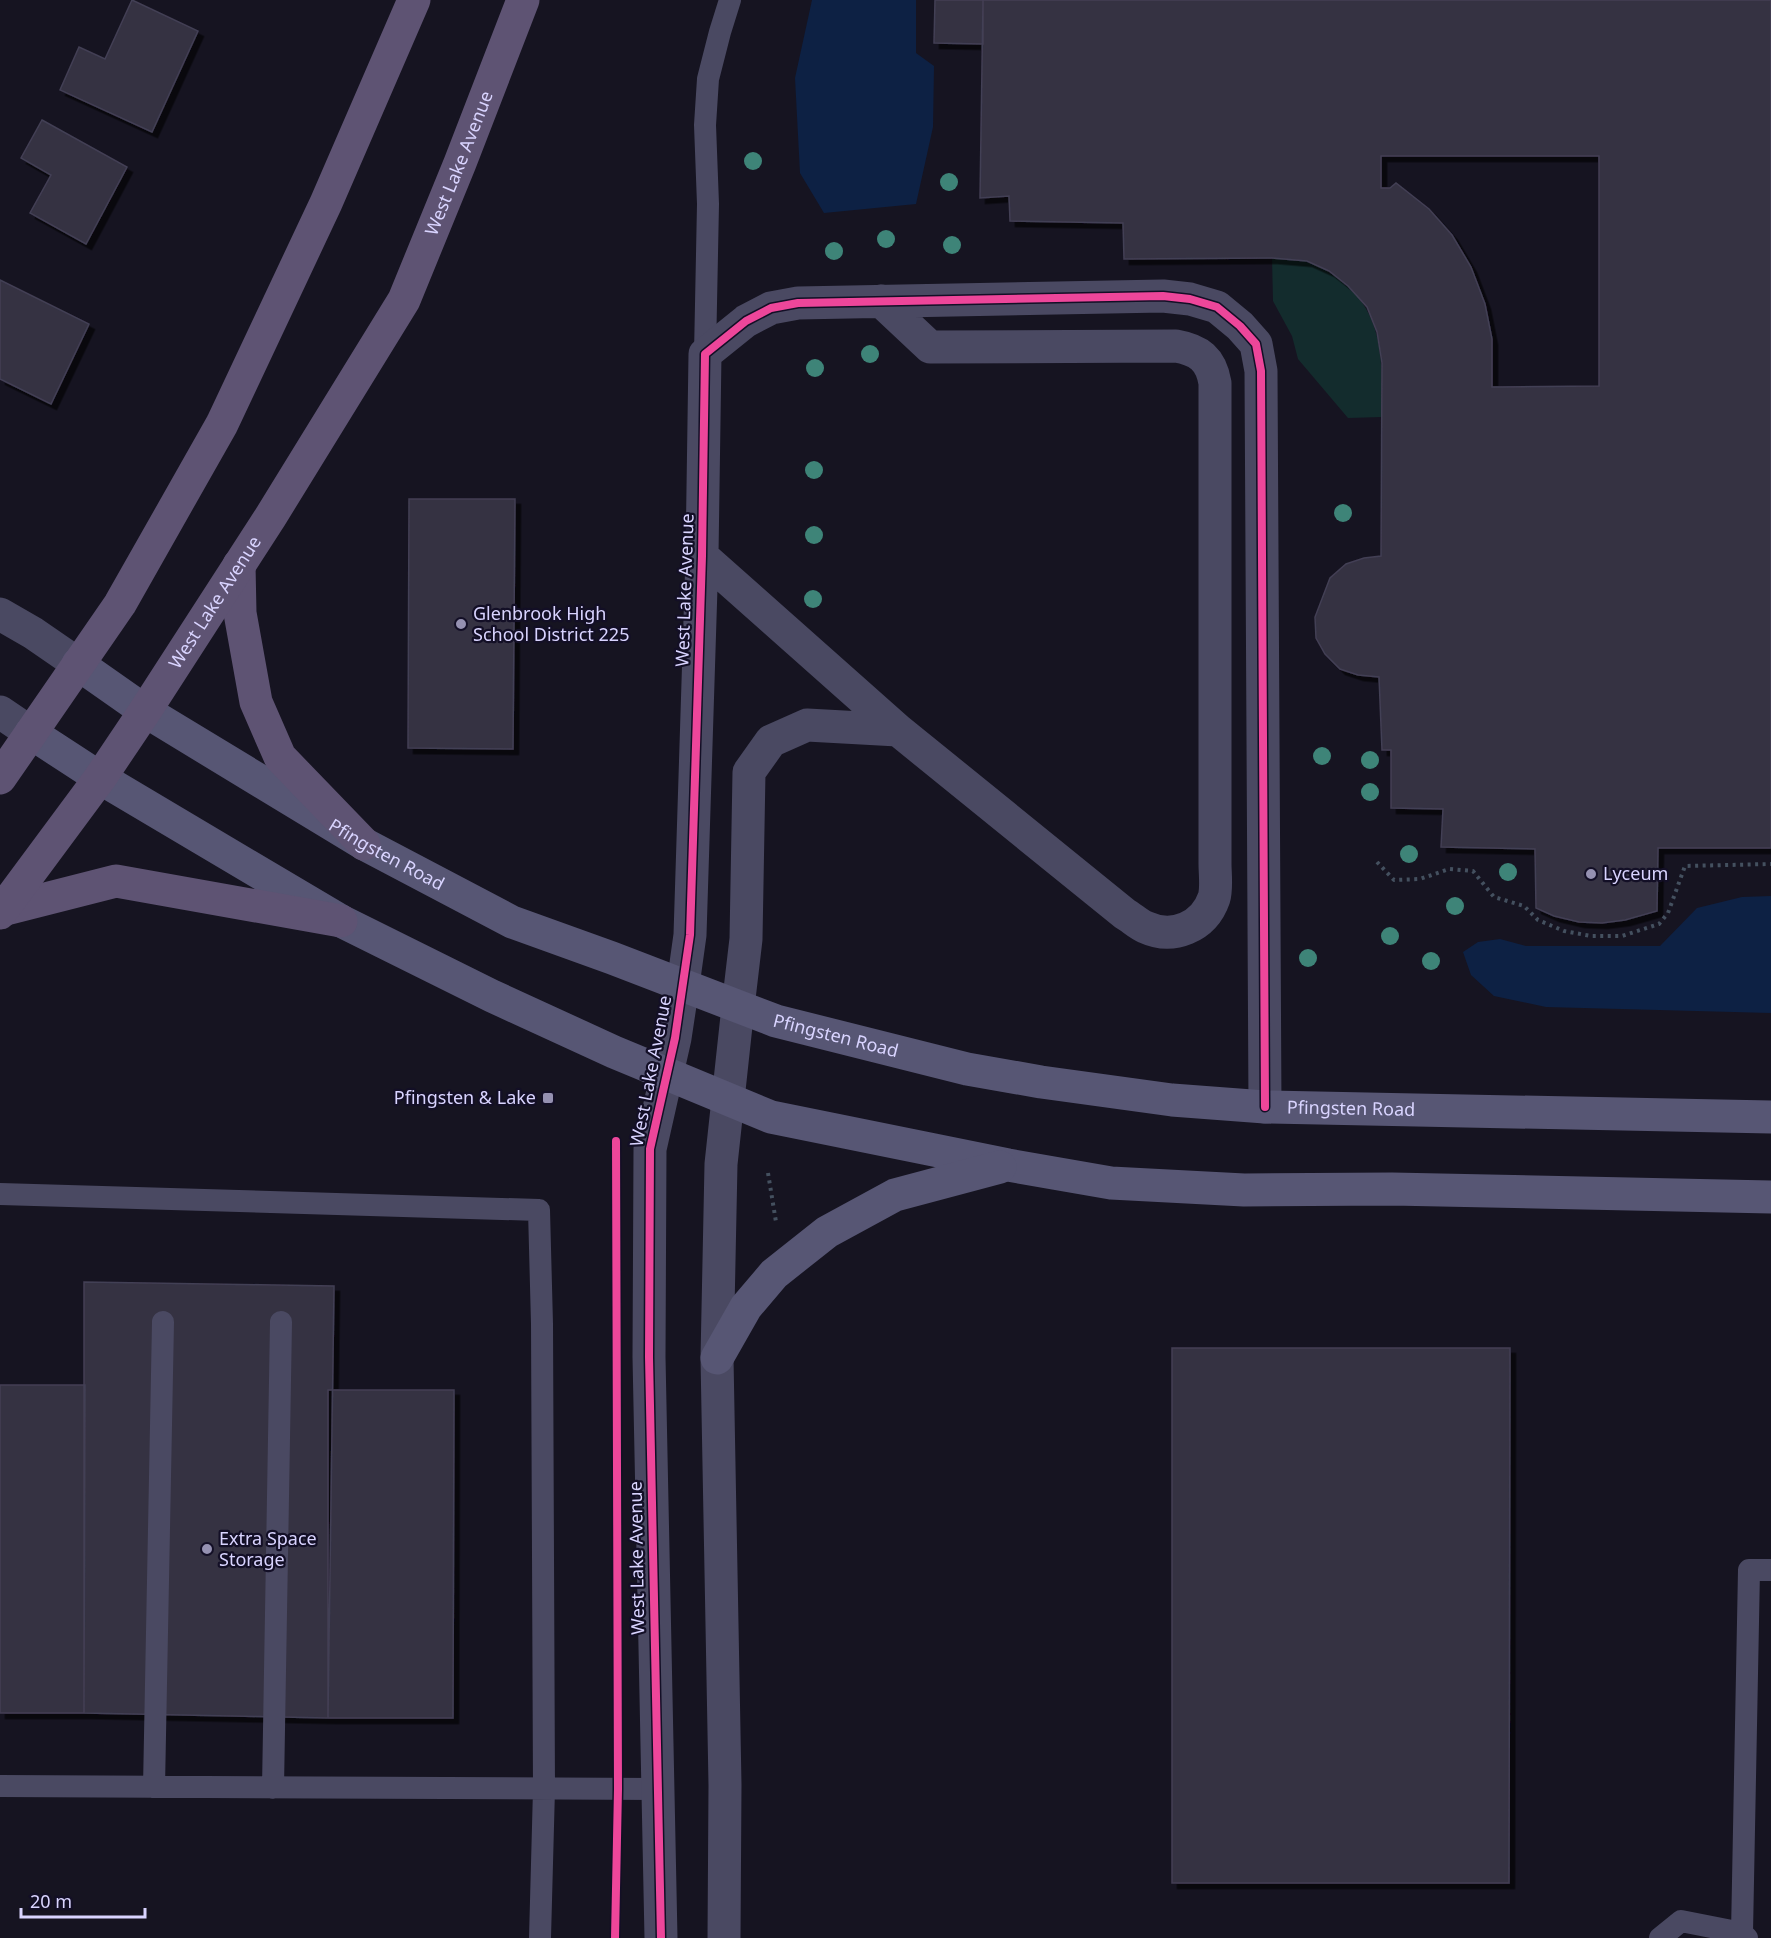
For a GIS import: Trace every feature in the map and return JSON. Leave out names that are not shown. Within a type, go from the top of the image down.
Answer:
[{"type":"main road","points":[[0,778],[120,604],[222,424],[326,203],[414,0]]},
{"type":"main road","name":"West Lake Avenue","points":[[1,911],[100,778],[145,711],[404,300],[523,0]]},
{"type":"main road","points":[[239,565],[240,613],[256,702],[280,757],[364,844]]},
{"type":"main road","name":"Pfingsten Road","points":[[78,664],[145,711],[364,844],[512,922],[776,1021],[967,1069],[1172,1100],[1265,1107],[1771,1117]]},
{"type":"main road","points":[[31,733],[100,778],[341,921],[492,996],[614,1052],[771,1117],[1008,1165],[1112,1183],[1244,1190],[1392,1189],[1771,1197]]},
{"type":"main road","points":[[1,911],[116,881],[341,921]]},
{"type":"main road","points":[[717,1358],[746,1306],[774,1274],[827,1232],[895,1195],[1008,1165]]},
{"type":"street","points":[[705,354],[746,321],[771,308],[798,303],[881,301],[1163,296],[1190,299],[1217,307],[1240,326],[1256,344],[1261,371],[1265,1107]]},
{"type":"street","points":[[702,556],[897,730],[1125,914],[1145,927],[1165,933],[1186,930],[1203,919],[1215,896],[1215,383],[1213,369],[1193,349],[1176,346],[930,347],[881,301]]},
{"type":"street","name":"West Lake Avenue","points":[[661,1938],[649,1357],[650,1149],[667,1074],[690,935],[702,556],[705,354]]},
{"type":"street","name":"Pfingsten Road","points":[[0,614],[33,633],[78,664]]},
{"type":"street","points":[[0,712],[31,733]]},
{"type":"street","points":[[724,1938],[725,1785],[717,1358],[721,1164],[746,939],[749,772],[771,741],[807,725],[897,730]]},
{"type":"lane","points":[[705,354],[708,204],[705,125],[708,79],[730,0]]},
{"type":"lane","points":[[0,1194],[539,1210],[542,1335],[544,1789],[540,1938]]},
{"type":"lane","points":[[154,1787],[163,1323]]},
{"type":"lane","points":[[273,1788],[281,1323]]},
{"type":"lane","points":[[1660,1938],[1682,1921],[1744,1936],[1749,1570],[1771,1570]]},
{"type":"lane","points":[[0,1786],[657,1789]]},
{"type":"path","points":[[1377,862],[1394,880],[1420,879],[1449,868],[1473,871],[1494,897],[1524,906],[1538,920],[1564,931],[1591,936],[1622,936],[1659,924],[1668,914],[1685,867],[1771,864]]},
{"type":"path","points":[[768,1173],[777,1226]]},
{"type":"green space","points":[[1272,258],[1305,261],[1329,272],[1356,295],[1366,309],[1374,326],[1381,361],[1382,417],[1348,418],[1298,359],[1292,336],[1273,301]]},
{"type":"water","points":[[812,0],[916,0],[916,53],[934,66],[933,127],[916,204],[824,213],[800,173],[795,78]]},
{"type":"water","points":[[1771,896],[1771,1013],[1546,1007],[1494,996],[1471,975],[1463,952],[1478,942],[1500,939],[1526,946],[1660,946],[1697,908],[1742,897]]},
{"type":"building","points":[[132,0],[198,31],[152,132],[60,90],[79,47],[105,59]]},
{"type":"building","points":[[935,0],[983,0],[983,44],[934,43]]},
{"type":"building","points":[[983,0],[1771,0],[1771,848],[1658,848],[1657,911],[1625,920],[1602,923],[1579,922],[1554,916],[1536,908],[1535,849],[1441,847],[1443,809],[1391,808],[1391,750],[1382,750],[1379,677],[1358,675],[1340,669],[1325,654],[1316,638],[1315,617],[1330,578],[1346,564],[1364,558],[1381,556],[1382,363],[1377,332],[1367,307],[1348,286],[1329,271],[1307,261],[1272,258],[1124,259],[1123,223],[1010,221],[1009,196],[980,198]],"holes":[[[1381,156],[1599,156],[1599,386],[1492,387],[1492,339],[1485,304],[1471,267],[1452,235],[1429,209],[1396,183],[1390,188],[1381,188]]]},
{"type":"building","points":[[42,120],[127,167],[86,244],[30,213],[51,175],[21,158]]},
{"type":"building","points":[[0,280],[89,324],[51,404],[0,379]]},
{"type":"building","name":"Glenbrook High School District 225","points":[[409,499],[515,499],[513,749],[408,748]]},
{"type":"building","name":"Extra Space Storage","points":[[84,1282],[334,1286],[328,1718],[84,1713]]},
{"type":"building","points":[[1172,1348],[1510,1348],[1509,1883],[1172,1883]]},
{"type":"building","points":[[0,1385],[85,1385],[84,1713],[0,1713]]},
{"type":"building","points":[[328,1390],[454,1390],[453,1718],[328,1718]]},
{"type":"cycle path","points":[[661,1938],[649,1357],[650,1149],[675,1038],[690,935],[702,556],[705,354],[746,321],[771,308],[798,303],[1163,296],[1190,299],[1217,307],[1240,326],[1256,344],[1261,371],[1265,1107]]},
{"type":"cycle path","points":[[615,1938],[618,1789],[616,1141]]},
{"type":"place","name":"Glenbrook High School District 225","points":[[461,624]]},
{"type":"place","name":"Lyceum","points":[[1591,874]]},
{"type":"place","name":"Pfingsten & Lake","points":[[548,1098]]},
{"type":"place","name":"Extra Space Storage","points":[[207,1549]]}]
